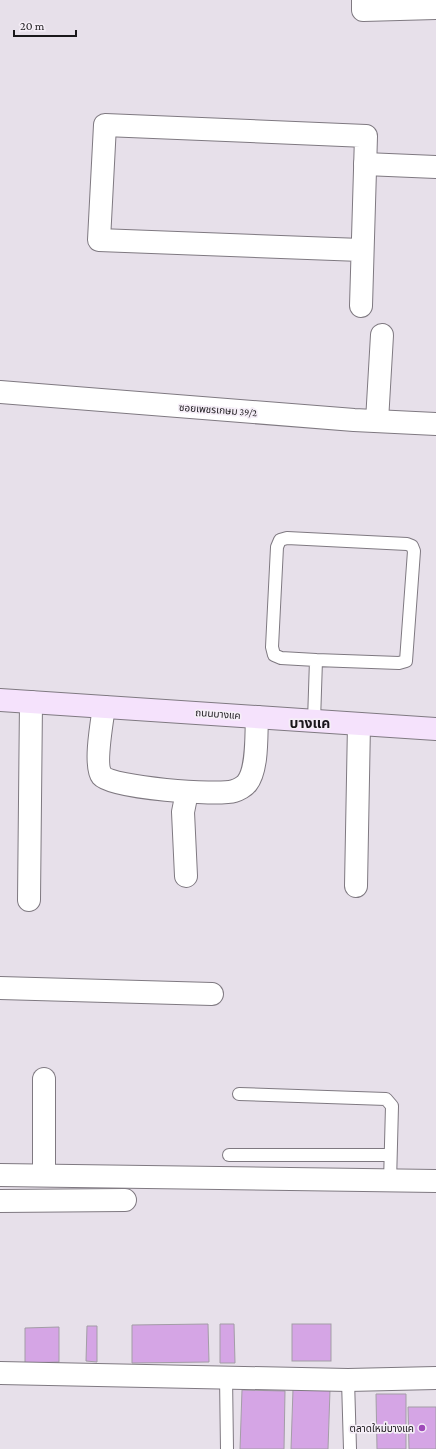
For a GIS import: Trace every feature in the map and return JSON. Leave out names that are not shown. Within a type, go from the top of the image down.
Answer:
[{"type":"main road","name":"ถนนบางแค","points":[[0,700],[436,729]]},
{"type":"street","points":[[362,0],[363,10],[436,8]]},
{"type":"street","points":[[361,306],[366,136],[105,125],[99,240],[362,250]]},
{"type":"street","points":[[365,164],[436,167]]},
{"type":"street","points":[[377,421],[382,335]]},
{"type":"street","name":"ซอยเพชรเกษม 39/2","points":[[0,392],[377,421],[436,424]]},
{"type":"street","points":[[29,900],[31,702]]},
{"type":"street","points":[[104,707],[98,767],[102,776],[113,782],[187,792],[234,791],[247,784],[253,770],[257,717]]},
{"type":"street","points":[[356,886],[359,724]]},
{"type":"street","points":[[186,876],[183,812],[187,792]]},
{"type":"street","points":[[0,988],[212,994]]},
{"type":"street","points":[[44,1079],[44,1175]]},
{"type":"street","points":[[0,1175],[390,1182],[436,1181]]},
{"type":"street","points":[[0,1201],[125,1200]]},
{"type":"street","points":[[0,1373],[226,1376],[348,1380],[436,1378]]},
{"type":"lane","points":[[287,538],[407,544],[412,546],[414,551],[406,661],[399,663],[316,660],[281,658],[274,655],[272,647],[277,547],[280,540],[287,538]]},
{"type":"lane","points":[[314,721],[316,660]]},
{"type":"lane","points":[[239,1094],[386,1099],[392,1106],[390,1182]]},
{"type":"lane","points":[[229,1154],[390,1155]]},
{"type":"lane","points":[[226,1376],[227,1449]]},
{"type":"lane","points":[[348,1380],[350,1449]]},
{"type":"building","points":[[208,1324],[209,1362],[132,1363],[132,1325]]},
{"type":"building","points":[[220,1324],[234,1324],[235,1363],[220,1363]]},
{"type":"building","points":[[292,1324],[331,1324],[331,1361],[292,1361]]},
{"type":"building","points":[[87,1326],[97,1326],[97,1362],[86,1361]]},
{"type":"building","points":[[59,1327],[59,1362],[25,1363],[25,1328]]},
{"type":"building","points":[[293,1389],[330,1390],[328,1449],[291,1449]]},
{"type":"building","points":[[242,1390],[285,1391],[284,1449],[240,1449]]},
{"type":"building","points":[[376,1394],[406,1394],[406,1449],[377,1449]]},
{"type":"building","name":"ตลาดใหม่บางแค","points":[[408,1407],[436,1407],[436,1449],[409,1449]]},
{"type":"place","name":"ตลาดใหม่บางแค","points":[[422,1428]]},
{"type":"district","name":"บางแค","points":[[310,723]]}]
